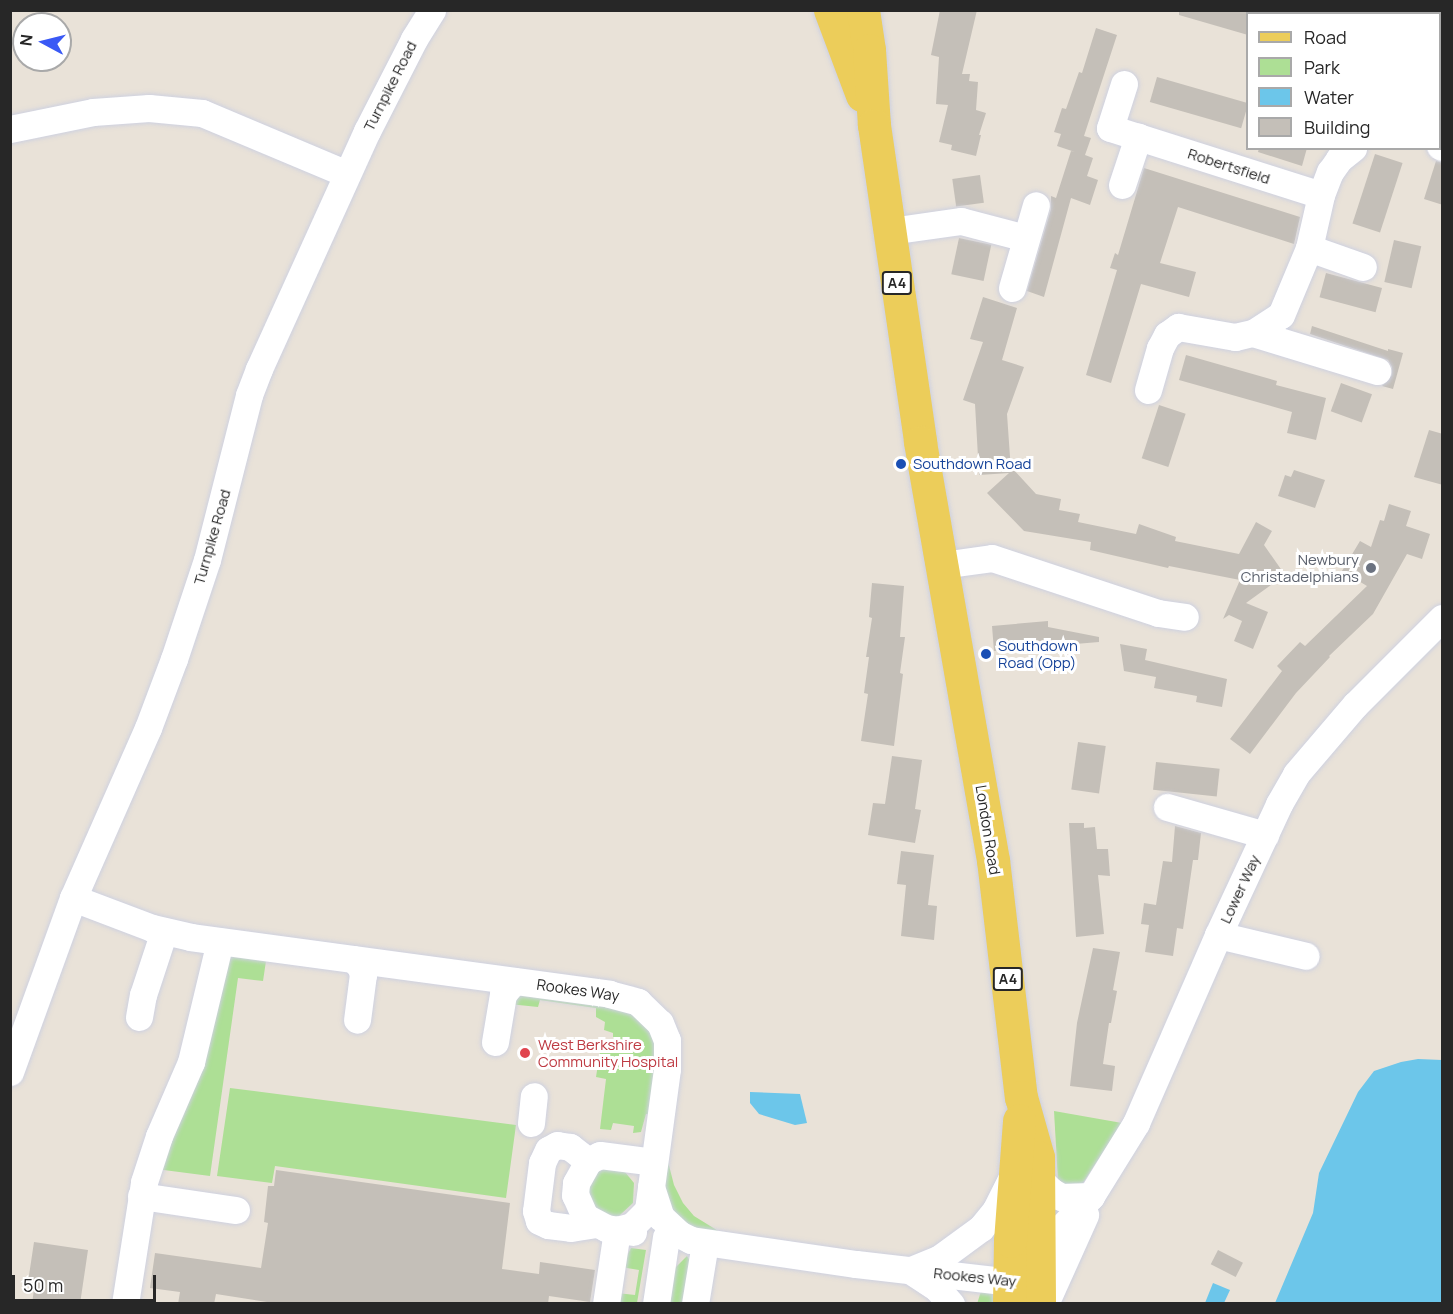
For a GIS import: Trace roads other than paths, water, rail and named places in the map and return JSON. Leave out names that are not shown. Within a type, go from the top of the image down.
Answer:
[{"type":"main road","name":"A4","points":[[830,10],[874,125]]},
{"type":"main road","name":"A4","points":[[862,10],[869,50],[874,125],[920,442],[942,565]]},
{"type":"main road","name":"London Road","points":[[942,565],[993,860],[1021,1097],[1027,1176],[1027,1291]]},
{"type":"street","name":"Turnpike Road","points":[[10,1072],[19,1019],[148,728],[174,659],[207,560],[255,378],[347,174],[409,49],[432,10]]},
{"type":"street","name":"Robertsfield","points":[[1124,84],[1110,128],[1321,195]]},
{"type":"street","points":[[10,129],[93,112],[150,108],[202,113],[347,174]]},
{"type":"street","points":[[1122,185],[1138,137]]},
{"type":"street","points":[[1148,390],[1160,348],[1167,335],[1178,327],[1235,337],[1253,333],[1281,315],[1309,248],[1321,195],[1339,159],[1350,150]]},
{"type":"street","points":[[1012,288],[1036,205]]},
{"type":"street","points":[[890,231],[961,222],[1026,238]]},
{"type":"street","points":[[1309,248],[1363,267]]},
{"type":"street","points":[[1253,333],[1377,371]]},
{"type":"street","points":[[942,565],[992,558],[1158,613],[1185,617]]},
{"type":"street","name":"Lower Way","points":[[1027,1291],[1136,1123],[1218,935],[1264,835],[1296,774],[1355,705],[1443,618]]},
{"type":"street","points":[[1167,807],[1264,835]]},
{"type":"street","name":"Rookes Way","points":[[74,898],[164,931],[626,996],[650,1010],[660,1023],[667,1040],[667,1069],[652,1174],[661,1217],[678,1234],[687,1240],[910,1271],[1027,1291]]},
{"type":"street","points":[[139,1017],[143,995],[164,931]]},
{"type":"street","points":[[1218,935],[1306,956]]},
{"type":"street","points":[[125,1304],[141,1196],[159,1136],[191,1062],[220,940]]},
{"type":"street","points":[[353,959],[360,966],[363,974],[357,1020]]},
{"type":"street","points":[[495,1042],[503,994],[514,981]]},
{"type":"street","points":[[531,1123],[534,1096]]},
{"type":"street","points":[[588,1161],[570,1147],[557,1145],[548,1150],[542,1163],[536,1211],[539,1221],[548,1225],[571,1228],[606,1227],[633,1226],[643,1217],[648,1210],[652,1174],[600,1155],[588,1161],[580,1172],[575,1195],[585,1217],[606,1227],[687,1240]]},
{"type":"street","points":[[1027,1176],[1061,1197],[1090,1196]]},
{"type":"street","name":"Rookes Way","points":[[910,1271],[940,1258],[981,1228],[1027,1176]]},
{"type":"street","points":[[141,1196],[211,1197],[236,1210]]},
{"type":"street","name":"Lower Way","points":[[1027,1291],[1080,1231],[1090,1196]]},
{"type":"street","points":[[606,1227],[606,1304]]},
{"type":"street","points":[[656,1304],[687,1240]]},
{"type":"street","points":[[687,1240],[696,1304]]},
{"type":"street","name":"Rookes Way","points":[[910,1271],[936,1287],[951,1304]]},
{"type":"water","points":[[1418,1059],[1442,1060],[1442,1303],[1275,1303],[1313,1213],[1319,1173],[1358,1092],[1374,1071]]},
{"type":"water","points":[[750,1092],[800,1094],[807,1123],[795,1125],[759,1114],[750,1103]]},
{"type":"water","points":[[1213,1283],[1230,1290],[1224,1303],[1205,1303]]},
{"type":"place","name":"Southdown Road","points":[[901,464]]},
{"type":"place","name":"Newbury Christadelphians","points":[[1371,568]]},
{"type":"place","name":"Southdown Road (Opp)","points":[[986,654]]},
{"type":"place","name":"West Berkshire Community Hospital","points":[[525,1053]]}]
